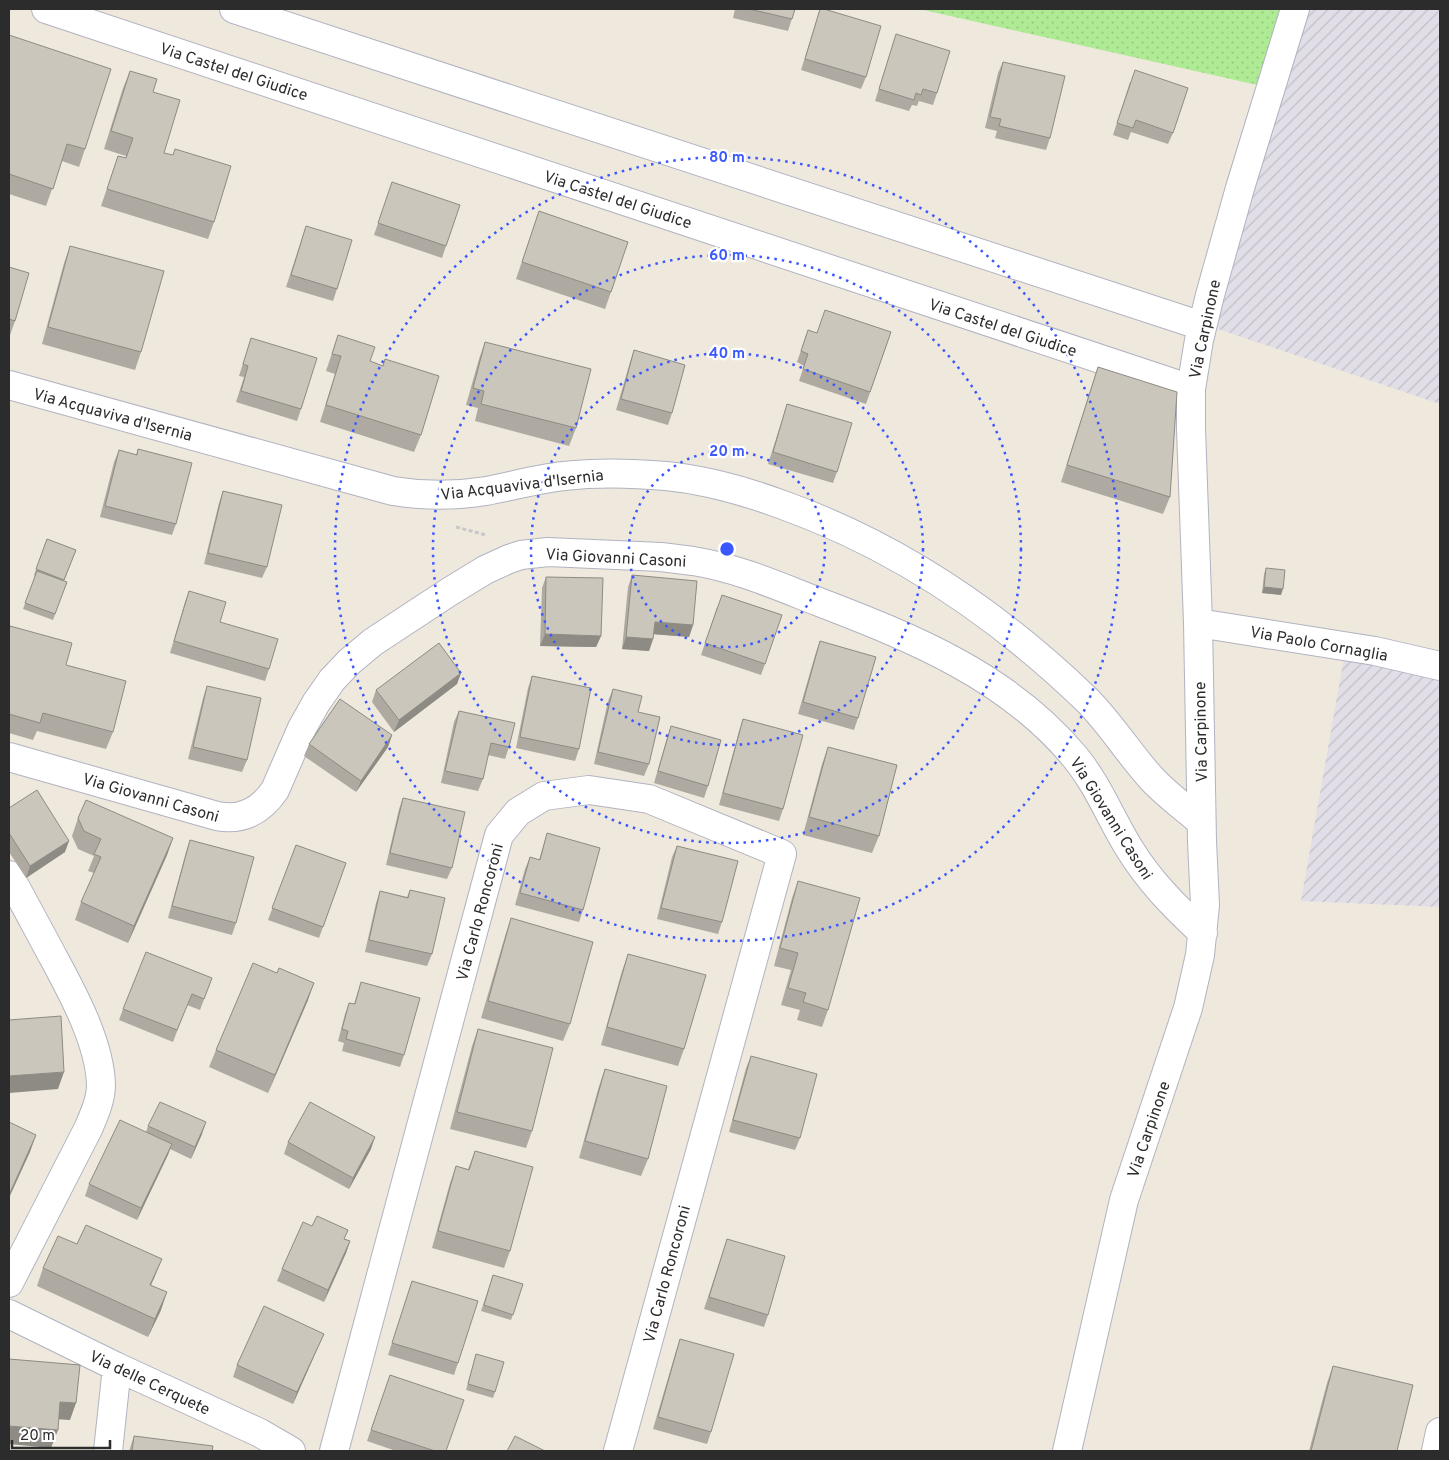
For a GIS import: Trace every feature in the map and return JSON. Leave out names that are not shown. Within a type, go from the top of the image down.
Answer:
[{"type":"street","name":"Via Castel del Giudice","points":[[46,9],[1191,389]]},
{"type":"street","points":[[234,9],[1202,326]]},
{"type":"street","name":"Via Carpinone","points":[[1067,1451],[1124,1200],[1188,1008],[1196,976],[1203,933],[1205,905],[1201,822],[1198,623],[1191,389],[1202,326],[1240,188],[1295,9]]},
{"type":"street","name":"Via Acquaviva d'Isernia","points":[[9,385],[400,492],[419,495],[485,491],[565,476],[623,473],[668,476],[710,482],[756,495],[838,526],[893,555],[963,599],[1024,644],[1094,708],[1153,780],[1201,822]]},
{"type":"street","name":"Via Giovanni Casoni","points":[[9,757],[217,816],[235,818],[261,806],[272,795],[302,728],[316,703],[332,680],[349,662],[373,642],[449,592],[498,564],[521,555],[548,552],[668,558],[712,564],[748,574],[881,626],[949,657],[999,688],[1063,742],[1095,784],[1123,838],[1142,868],[1166,899],[1203,933]]},
{"type":"street","name":"Via Paolo Cornaglia","points":[[1198,623],[1375,651],[1440,666]]},
{"type":"street","name":"Via Carlo Roncoroni","points":[[334,1451],[499,835],[518,812],[544,796],[589,790],[649,800],[782,854],[618,1451]]},
{"type":"street","points":[[9,875],[81,1012],[98,1061],[101,1084],[95,1111],[88,1129],[9,1283]]},
{"type":"street","name":"Via delle Cerquete","points":[[9,1314],[117,1367],[260,1433],[291,1451]]},
{"type":"street","points":[[108,1451],[117,1367]]},
{"type":"street","points":[[1436,1451],[1440,1432]]},
{"type":"path","points":[[448,524],[492,537],[521,555]]},
{"type":"shaded area","points":[[1302,9],[1440,9],[1440,404],[1209,326]]},
{"type":"shaded area","points":[[1346,646],[1440,666],[1440,907],[1301,901]]},
{"type":"green space","points":[[919,9],[1286,9],[1262,86]]},
{"type":"building","points":[[749,9],[795,9],[792,19]]},
{"type":"building","points":[[820,9],[881,26],[866,77],[805,59]]},
{"type":"building","points":[[896,34],[950,51],[937,93],[923,89],[921,95],[916,93],[914,100],[879,89]]},
{"type":"building","points":[[9,35],[111,69],[85,149],[67,144],[53,189],[9,174]]},
{"type":"building","points":[[1003,62],[1065,76],[1050,138],[999,126],[1001,119],[990,117]]},
{"type":"building","points":[[1135,70],[1188,88],[1173,133],[1136,120],[1133,128],[1117,123]]},
{"type":"building","points":[[130,71],[157,79],[153,92],[180,100],[164,153],[173,155],[175,149],[231,166],[214,222],[107,189],[118,156],[126,158],[133,138],[111,131]]},
{"type":"building","points":[[392,182],[460,205],[446,246],[378,223]]},
{"type":"building","points":[[539,211],[628,242],[611,292],[522,262]]},
{"type":"building","points":[[306,226],[352,240],[337,289],[291,275]]},
{"type":"building","points":[[70,246],[164,271],[141,352],[48,327]]},
{"type":"building","points":[[9,267],[29,273],[15,321],[9,319]]},
{"type":"building","points":[[825,310],[891,332],[870,392],[803,369],[808,354],[801,351],[808,330],[817,333]]},
{"type":"building","points":[[338,335],[375,347],[370,361],[383,366],[385,359],[439,376],[421,435],[326,405],[341,356],[332,354]]},
{"type":"building","points":[[251,338],[317,358],[301,409],[241,391],[248,366],[243,364]]},
{"type":"building","points":[[485,342],[591,369],[576,428],[481,404],[484,391],[473,388]]},
{"type":"building","points":[[634,350],[685,365],[672,413],[621,399]]},
{"type":"building","points":[[1098,367],[1177,392],[1170,497],[1067,465]]},
{"type":"building","points":[[787,404],[852,423],[837,472],[773,452]]},
{"type":"building","points":[[138,449],[192,463],[176,524],[105,506],[119,450],[137,455]]},
{"type":"building","points":[[223,491],[282,505],[267,567],[208,553]]},
{"type":"building","points":[[47,539],[76,550],[64,580],[36,569]]},
{"type":"building","points":[[1266,568],[1285,570],[1283,589],[1264,587]]},
{"type":"building","points":[[37,571],[67,582],[55,614],[25,603]]},
{"type":"building","points":[[632,575],[697,581],[693,625],[655,622],[653,639],[626,637]]},
{"type":"building","points":[[546,577],[603,578],[601,636],[545,634]]},
{"type":"building","points":[[189,591],[226,602],[220,622],[278,639],[269,669],[174,641]]},
{"type":"building","points":[[722,595],[782,615],[765,664],[705,643]]},
{"type":"building","points":[[10,626],[72,643],[66,665],[126,681],[113,732],[43,713],[40,723],[9,714]]},
{"type":"building","points":[[820,641],[876,657],[858,718],[803,702]]},
{"type":"building","points":[[439,643],[461,673],[399,720],[376,690]]},
{"type":"building","points":[[532,676],[591,688],[579,749],[520,737]]},
{"type":"building","points":[[207,686],[261,698],[247,760],[193,747]]},
{"type":"building","points":[[613,689],[642,696],[638,712],[660,717],[649,764],[598,752]]},
{"type":"building","points":[[340,699],[392,735],[361,781],[309,744]]},
{"type":"building","points":[[459,711],[515,723],[509,747],[491,743],[483,779],[445,771]]},
{"type":"building","points":[[743,719],[803,735],[783,809],[723,793]]},
{"type":"building","points":[[671,726],[721,740],[708,786],[658,771]]},
{"type":"building","points":[[828,747],[897,765],[879,836],[809,817]]},
{"type":"building","points":[[37,790],[69,841],[30,866],[9,833],[9,808]]},
{"type":"building","points":[[403,798],[465,812],[452,868],[390,853]]},
{"type":"building","points":[[86,800],[173,838],[134,926],[81,902],[101,857],[94,854],[101,839],[84,831],[78,818]]},
{"type":"building","points":[[547,833],[600,848],[583,910],[520,893],[530,857],[540,860]]},
{"type":"building","points":[[190,840],[254,857],[236,923],[172,906]]},
{"type":"building","points":[[296,845],[346,863],[323,927],[272,908]]},
{"type":"building","points":[[677,846],[738,861],[722,922],[661,908]]},
{"type":"building","points":[[798,881],[860,898],[828,1010],[803,1002],[806,993],[788,988],[798,953],[780,948]]},
{"type":"building","points":[[410,890],[445,898],[432,954],[369,940],[380,891],[408,898]]},
{"type":"building","points":[[511,918],[593,942],[570,1024],[488,1001]]},
{"type":"building","points":[[146,952],[212,978],[204,999],[192,994],[177,1030],[123,1009]]},
{"type":"building","points":[[628,954],[706,975],[684,1049],[607,1027]]},
{"type":"building","points":[[253,963],[277,973],[279,968],[314,983],[275,1075],[216,1050]]},
{"type":"building","points":[[361,982],[420,998],[404,1055],[346,1039],[348,1031],[342,1029],[349,1003],[355,1004]]},
{"type":"building","points":[[61,1016],[64,1072],[9,1076],[9,1020]]},
{"type":"building","points":[[478,1029],[553,1048],[532,1131],[457,1112]]},
{"type":"building","points":[[751,1056],[817,1074],[800,1138],[733,1120]]},
{"type":"building","points":[[605,1069],[667,1086],[648,1159],[585,1141]]},
{"type":"building","points":[[160,1102],[206,1122],[195,1147],[148,1126]]},
{"type":"building","points":[[310,1102],[375,1137],[353,1178],[288,1142]]},
{"type":"building","points":[[120,1120],[172,1144],[141,1208],[89,1184]]},
{"type":"building","points":[[9,1122],[36,1135],[9,1195]]},
{"type":"building","points":[[475,1151],[533,1167],[510,1251],[438,1231],[456,1166],[469,1170]]},
{"type":"building","points":[[317,1216],[348,1230],[344,1239],[350,1241],[328,1290],[282,1269],[303,1222],[312,1226]]},
{"type":"building","points":[[86,1225],[162,1259],[150,1285],[167,1292],[155,1319],[43,1268],[58,1236],[77,1244]]},
{"type":"building","points":[[727,1239],[785,1256],[768,1315],[709,1297]]},
{"type":"building","points":[[493,1275],[523,1284],[513,1315],[484,1305]]},
{"type":"building","points":[[412,1281],[478,1301],[458,1363],[392,1343]]},
{"type":"building","points":[[264,1306],[324,1334],[297,1392],[237,1365]]},
{"type":"building","points":[[680,1339],[734,1354],[711,1432],[658,1417]]},
{"type":"building","points":[[476,1354],[504,1362],[495,1392],[468,1384]]},
{"type":"building","points":[[9,1359],[80,1365],[76,1403],[60,1402],[58,1430],[9,1426]]},
{"type":"building","points":[[1333,1366],[1413,1385],[1397,1451],[1311,1451]]},
{"type":"building","points":[[390,1375],[464,1400],[446,1451],[435,1451],[371,1430]]},
{"type":"building","points":[[134,1436],[213,1446],[212,1451],[132,1451]]},
{"type":"building","points":[[515,1436],[545,1451],[507,1451]]}]
